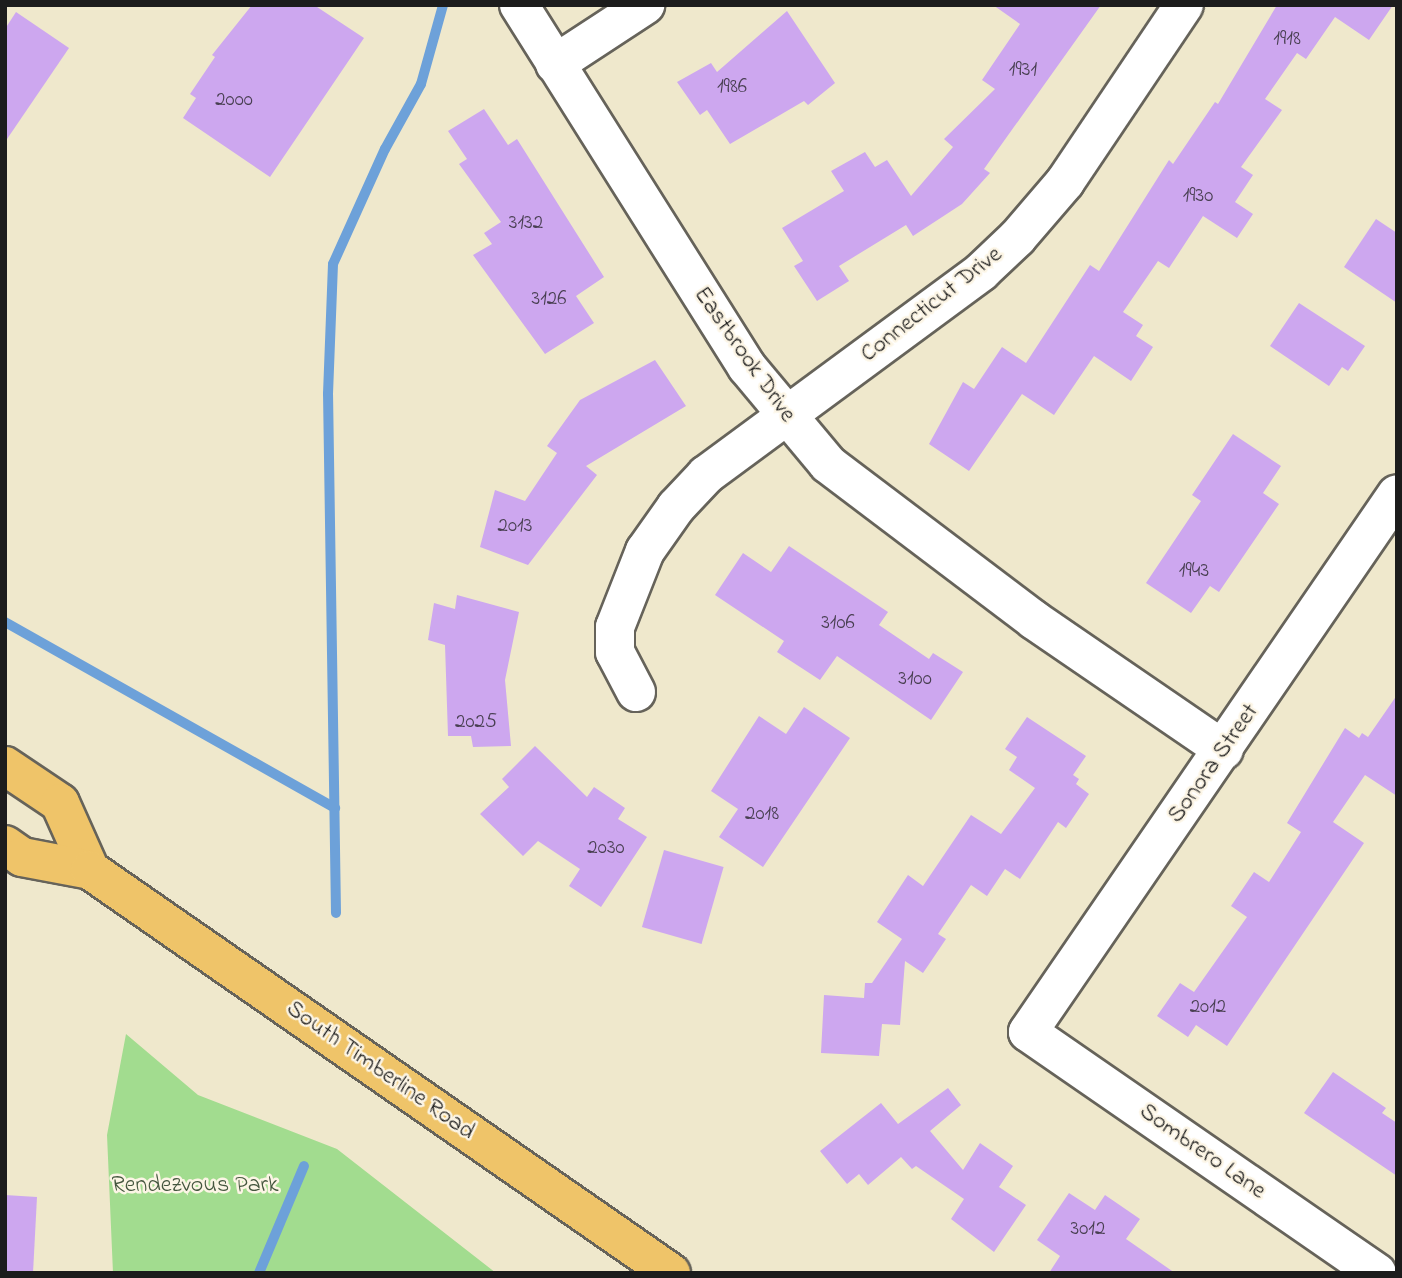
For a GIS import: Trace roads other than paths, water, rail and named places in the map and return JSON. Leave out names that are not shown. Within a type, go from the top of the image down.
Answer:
[{"type":"main road","points":[[5,766],[60,803],[90,870]]},
{"type":"main road","name":"South Timberline Road","points":[[5,845],[22,857],[90,870],[671,1273]]},
{"type":"street","name":"Eastbrook Drive","points":[[519,5],[747,367],[784,416],[828,464],[873,502],[1034,620],[1224,750]]},
{"type":"street","points":[[555,64],[645,5]]},
{"type":"street","name":"Connecticut Drive","points":[[636,692],[615,652],[615,627],[645,551],[706,475],[981,272],[1017,238],[1065,182],[1184,5]]},
{"type":"street","name":"Sonora Street","points":[[1028,1032],[1224,750],[1397,494]]},
{"type":"street","name":"Sombrero Lane","points":[[1028,1032],[1377,1273]]},
{"type":"waterway","points":[[336,913],[328,394],[333,264],[385,149],[421,84],[443,5]]},
{"type":"waterway","points":[[5,622],[335,808]]},
{"type":"waterway","points":[[259,1273],[304,1166]]},
{"type":"park label","name":"Rendezvous Park","points":[[195,1186]]}]
